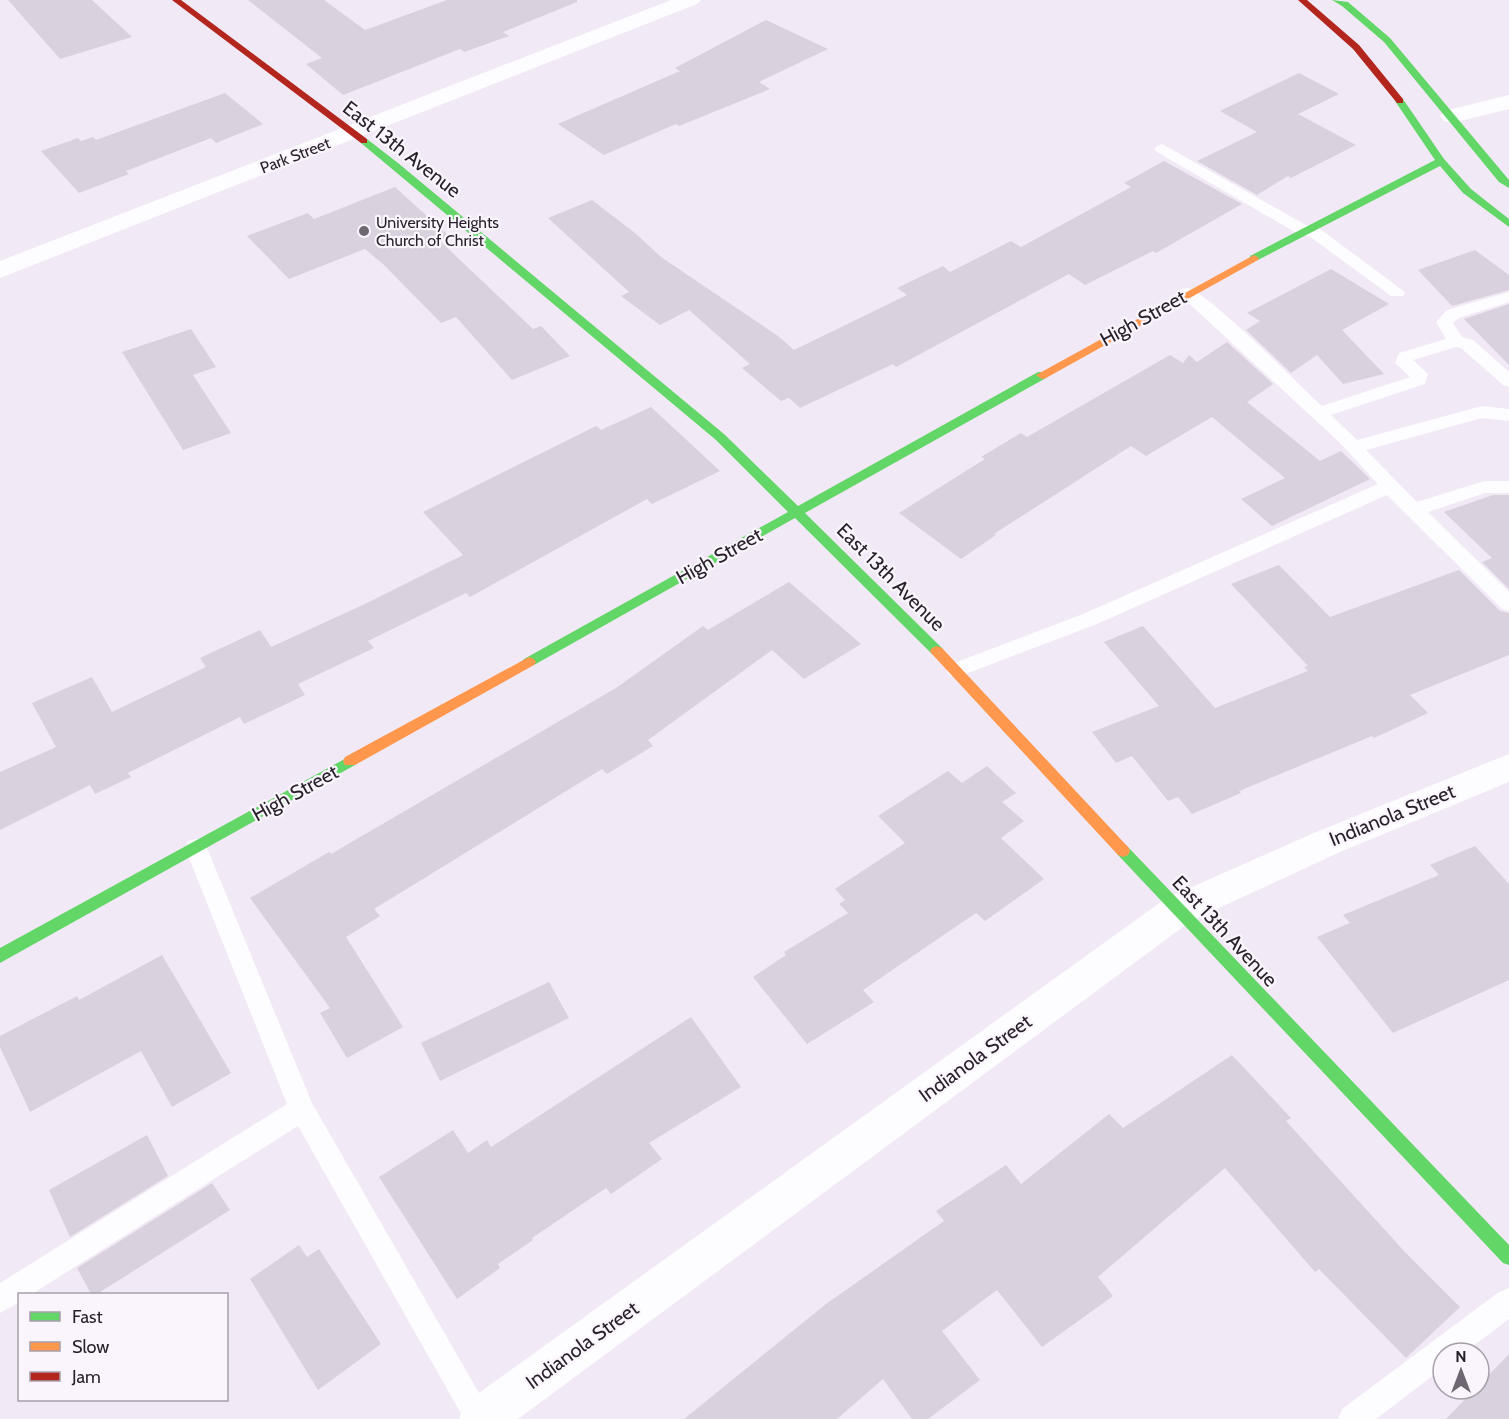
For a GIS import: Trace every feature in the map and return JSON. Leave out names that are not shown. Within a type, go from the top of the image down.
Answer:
[{"type":"street","name":"East 13th Avenue","points":[[176,0],[395,165],[699,417],[956,670],[1178,910],[1509,1257]]},
{"type":"street","name":"Park Street","points":[[0,270],[690,0]]},
{"type":"street","points":[[1302,0],[1356,47],[1401,103],[1441,161],[1467,191],[1509,224]]},
{"type":"street","points":[[1336,0],[1345,4],[1387,40],[1502,180],[1509,185]]},
{"type":"street","points":[[1452,117],[1509,102]]},
{"type":"street","name":"High Street","points":[[0,956],[1188,293],[1441,161]]},
{"type":"street","name":"Indianola Street","points":[[480,1419],[1178,910],[1318,846],[1509,767]]},
{"type":"lane","points":[[1162,149],[1308,230],[1397,292]]},
{"type":"lane","points":[[1188,293],[1319,413],[1509,604]]},
{"type":"lane","points":[[1456,341],[1444,322],[1453,314],[1509,297]]},
{"type":"lane","points":[[1319,413],[1419,380],[1419,374],[1404,363],[1405,357],[1456,341],[1467,344],[1509,381]]},
{"type":"lane","points":[[1354,447],[1482,412],[1509,415]]},
{"type":"lane","points":[[956,670],[1090,619],[1390,486]]},
{"type":"lane","points":[[1414,510],[1484,487],[1509,487]]},
{"type":"lane","points":[[196,848],[302,1109],[480,1419]]},
{"type":"lane","points":[[0,1299],[302,1109]]},
{"type":"lane","points":[[1352,1419],[1509,1302]]},
{"type":"building","points":[[8,0],[92,0],[132,37],[60,59]]},
{"type":"building","points":[[248,0],[324,0],[365,30],[447,0],[577,0],[577,2],[503,32],[509,36],[464,52],[460,49],[343,95],[306,64],[322,58]]},
{"type":"building","points":[[766,20],[828,49],[759,82],[770,89],[679,126],[676,124],[604,155],[558,124],[680,71],[675,68]]},
{"type":"building","points":[[1299,73],[1339,94],[1298,114],[1356,145],[1291,178],[1288,176],[1257,195],[1197,161],[1257,132],[1220,111]]},
{"type":"building","points":[[225,93],[263,124],[216,143],[211,138],[126,171],[129,174],[79,193],[41,151],[78,138],[81,141],[93,137],[96,140]]},
{"type":"building","points":[[1164,161],[1242,204],[1156,253],[1153,251],[1085,285],[1069,274],[896,367],[893,364],[800,408],[789,398],[781,401],[742,368],[750,364],[689,310],[660,325],[621,296],[629,292],[548,218],[592,200],[635,233],[661,257],[778,336],[794,350],[907,295],[897,288],[943,266],[950,272],[1011,241],[1021,247],[1131,187],[1124,183]]},
{"type":"building","points":[[395,187],[451,238],[441,242],[533,329],[541,326],[570,356],[512,380],[456,317],[441,323],[365,249],[289,279],[247,236],[308,213],[314,219]]},
{"type":"building","points":[[1475,250],[1509,275],[1509,290],[1452,306],[1418,270]]},
{"type":"building","points":[[1331,269],[1389,304],[1342,330],[1384,374],[1343,384],[1317,355],[1291,373],[1246,330],[1260,321],[1247,313]]},
{"type":"building","points":[[1509,304],[1509,365],[1464,319]]},
{"type":"building","points":[[191,329],[216,367],[193,375],[231,433],[183,450],[122,352]]},
{"type":"building","points":[[1227,342],[1273,384],[1247,402],[1320,461],[1341,451],[1370,479],[1272,526],[1241,499],[1285,478],[1212,417],[1146,456],[1131,446],[994,534],[996,535],[961,559],[899,513],[985,459],[981,457],[1021,433],[1027,437],[1170,355],[1183,363],[1189,355],[1197,362]]},
{"type":"building","points":[[651,407],[720,471],[652,504],[647,499],[470,597],[466,593],[368,641],[374,648],[298,684],[305,695],[244,724],[240,717],[128,773],[131,777],[95,794],[90,785],[0,830],[0,772],[56,747],[32,703],[92,677],[112,712],[206,667],[200,658],[260,630],[271,647],[365,604],[463,555],[423,512],[596,426],[601,430]]},
{"type":"building","points":[[1493,495],[1509,495],[1509,589],[1482,562],[1492,558],[1444,512]]},
{"type":"building","points":[[1279,565],[1330,617],[1459,570],[1500,611],[1509,613],[1509,655],[1410,695],[1428,713],[1374,738],[1372,736],[1239,791],[1241,793],[1192,814],[1178,797],[1168,801],[1132,756],[1116,763],[1092,732],[1159,706],[1104,642],[1143,626],[1215,708],[1308,671],[1304,667],[1308,666],[1231,584]]},
{"type":"building","points":[[789,582],[861,644],[804,679],[772,650],[648,740],[653,746],[607,774],[602,769],[374,909],[380,916],[346,937],[403,1027],[347,1058],[320,1013],[330,1008],[250,898],[329,852],[331,854],[616,688],[703,626],[708,630]]},
{"type":"building","points":[[987,766],[1016,793],[1002,802],[1024,821],[1001,838],[1044,879],[985,921],[976,913],[863,990],[874,1002],[807,1044],[753,977],[786,955],[784,952],[848,913],[839,904],[845,900],[835,889],[905,843],[878,816],[948,771],[962,783]]},
{"type":"building","points":[[1475,846],[1509,884],[1509,980],[1393,1033],[1317,937],[1350,923],[1343,915],[1439,875],[1430,865]]},
{"type":"building","points":[[162,955],[231,1073],[172,1107],[141,1051],[30,1112],[0,1047],[0,1036],[77,996],[79,1000]]},
{"type":"building","points":[[549,982],[569,1018],[440,1081],[421,1043]]},
{"type":"building","points":[[691,1017],[741,1087],[649,1143],[662,1159],[611,1194],[606,1188],[532,1238],[533,1240],[498,1264],[500,1268],[457,1299],[379,1177],[453,1130],[468,1153],[487,1140],[491,1147]]},
{"type":"building","points":[[1232,1055],[1291,1118],[1286,1121],[1404,1251],[1460,1307],[1406,1358],[1319,1269],[1315,1272],[1225,1168],[1098,1277],[1113,1296],[1042,1347],[997,1290],[942,1331],[980,1380],[928,1419],[912,1419],[883,1379],[837,1419],[684,1419],[826,1304],[944,1221],[936,1211],[1006,1165],[1021,1184],[1109,1114],[1123,1128]]},
{"type":"building","points":[[147,1135],[168,1176],[70,1237],[49,1190]]},
{"type":"building","points":[[212,1183],[230,1210],[99,1293],[90,1293],[77,1268]]},
{"type":"building","points":[[299,1245],[307,1257],[319,1249],[381,1344],[318,1390],[250,1279]]},
{"type":"building","points":[[1509,1354],[1509,1419],[1446,1419],[1463,1401],[1491,1401],[1491,1373]]},
{"type":"traffic: fast","points":[[1336,0],[1345,4],[1387,40],[1502,180],[1509,185]]},
{"type":"traffic: fast","points":[[1400,101],[1441,161],[1467,191],[1509,224]]},
{"type":"traffic: fast","points":[[364,141],[720,437],[937,651]]},
{"type":"traffic: fast","points":[[1254,258],[1441,161]]},
{"type":"traffic: fast","points":[[529,662],[1042,375]]},
{"type":"traffic: fast","points":[[0,956],[350,761]]},
{"type":"traffic: fast","points":[[1123,851],[1509,1257]]},
{"type":"traffic: slow","points":[[1042,375],[1254,258]]},
{"type":"traffic: slow","points":[[937,651],[1123,851]]},
{"type":"traffic: slow","points":[[350,761],[529,662]]},
{"type":"traffic: jam","points":[[176,0],[364,141]]},
{"type":"traffic: jam","points":[[1302,0],[1356,47],[1400,101]]},
{"type":"place","name":"University Heights Church of Christ","points":[[364,231]]}]
